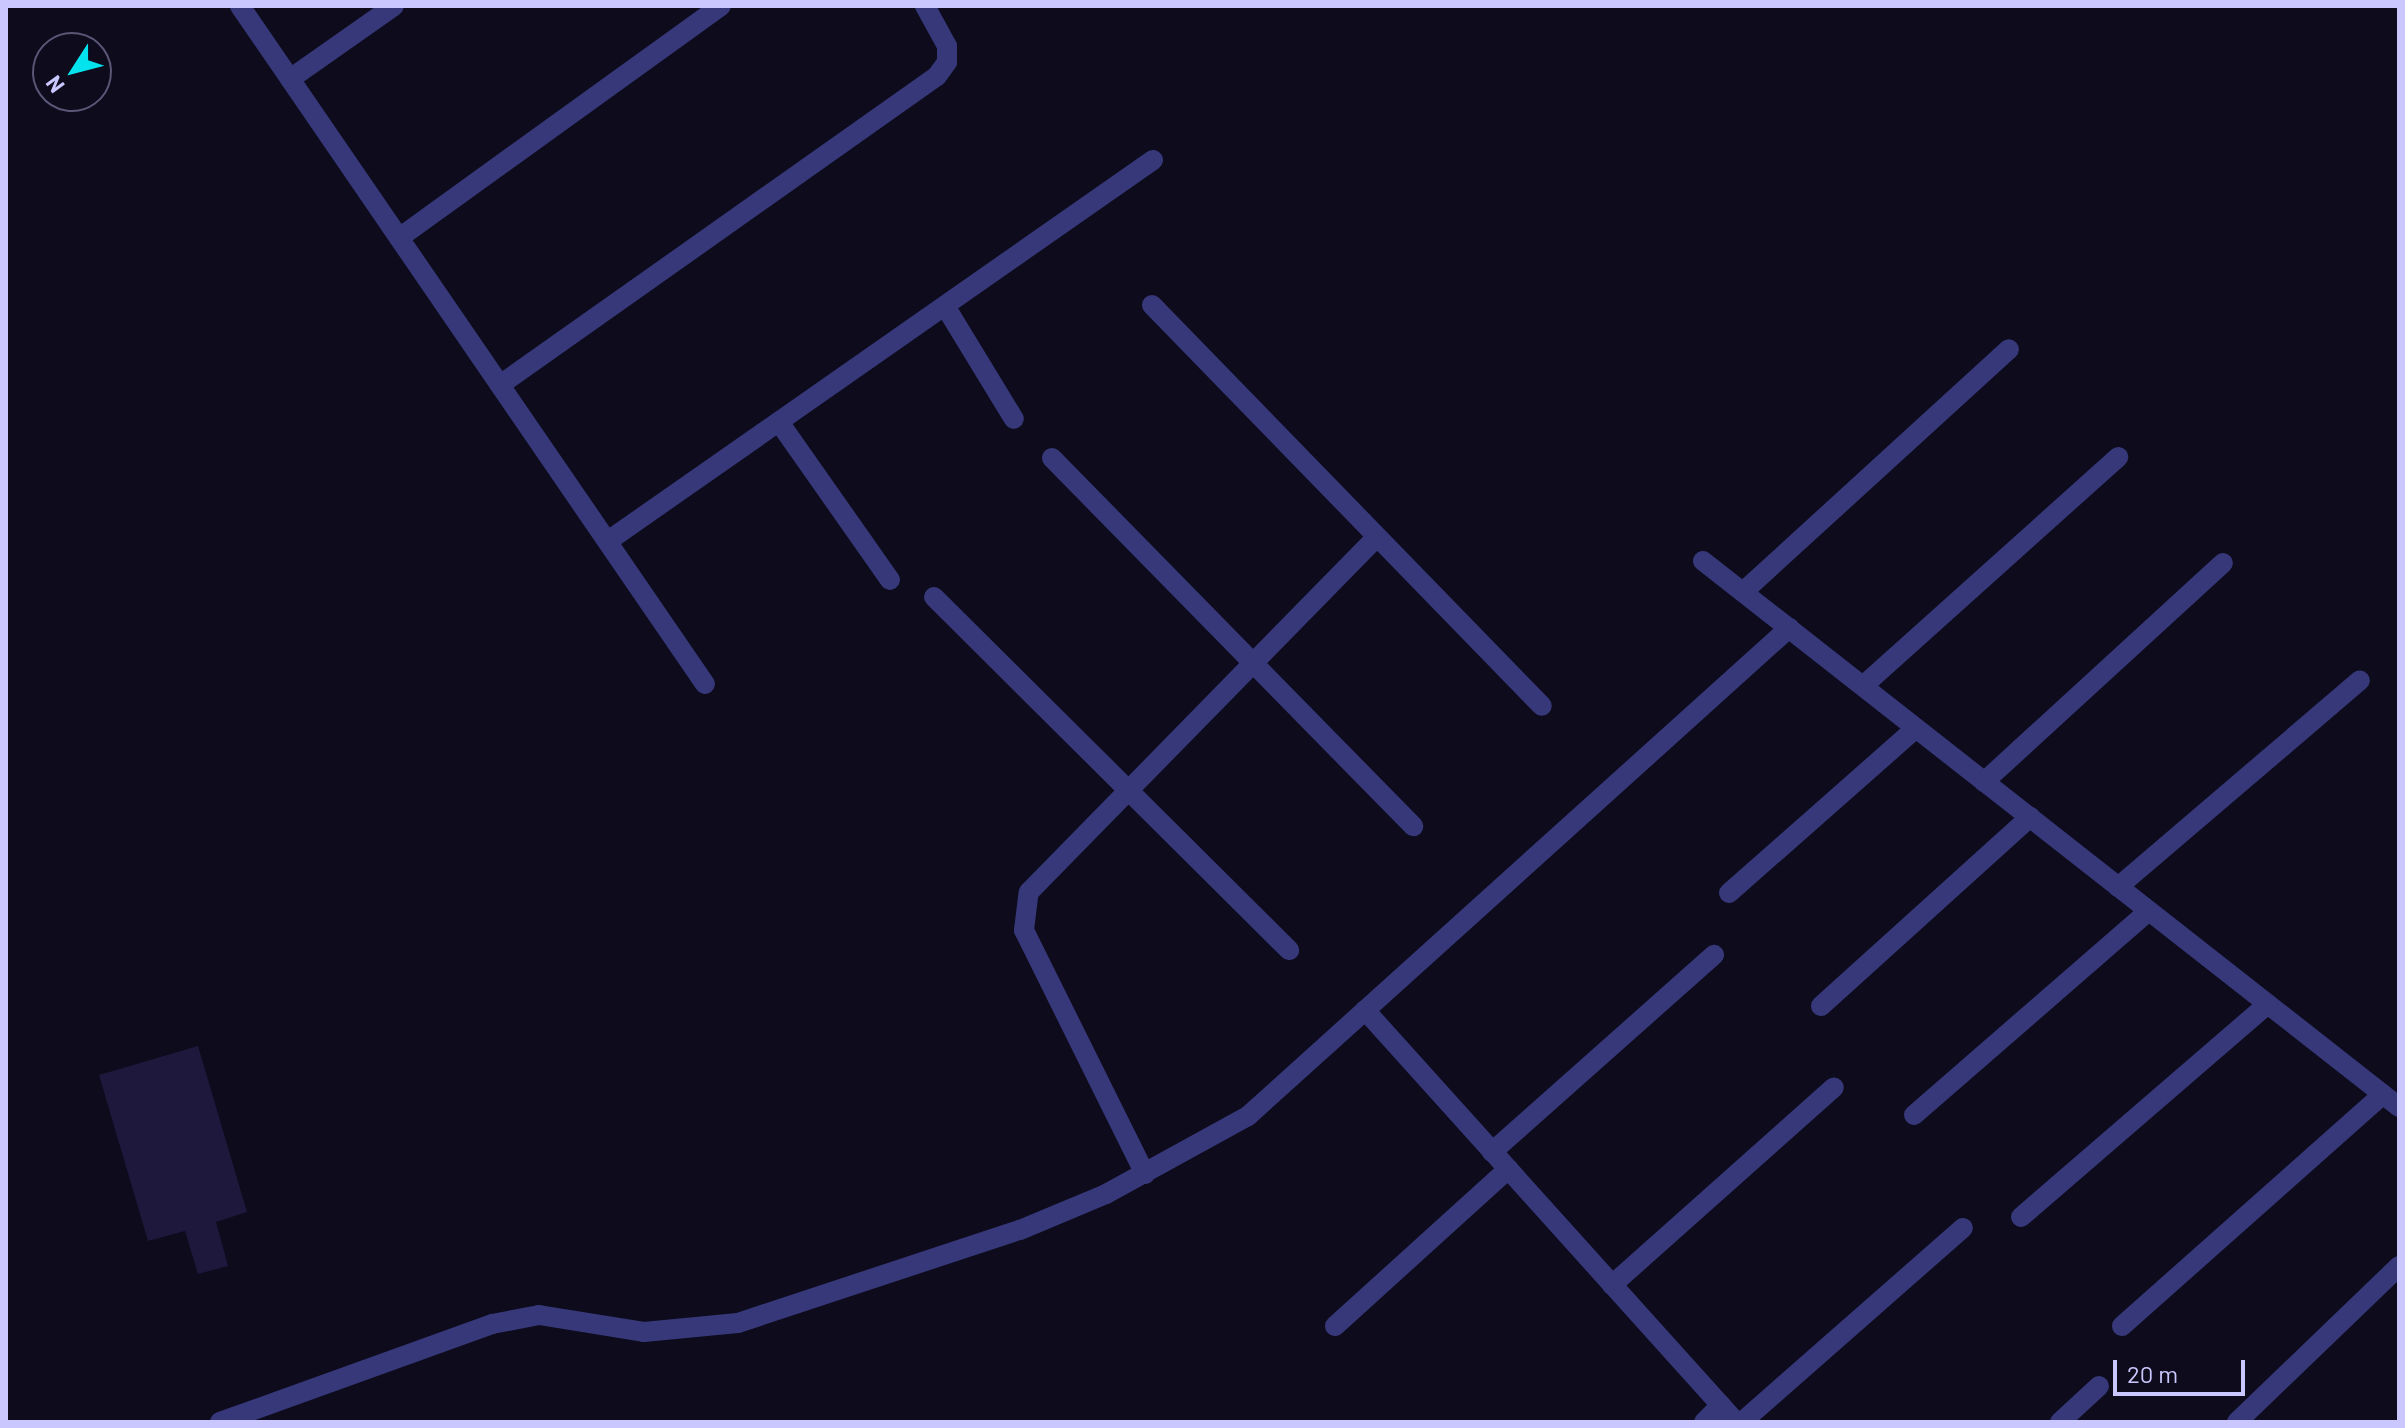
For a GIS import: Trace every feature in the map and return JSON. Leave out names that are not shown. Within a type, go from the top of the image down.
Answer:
[{"type":"street","points":[[240,6],[705,684]]},
{"type":"street","points":[[290,79],[394,6]]},
{"type":"street","points":[[399,238],[721,6]]},
{"type":"street","points":[[500,385],[937,76],[947,62],[947,46],[925,6]]},
{"type":"street","points":[[608,541],[1153,160]]},
{"type":"street","points":[[1152,305],[1542,706]]},
{"type":"street","points":[[945,306],[1014,419]]},
{"type":"street","points":[[1743,592],[2009,349]]},
{"type":"street","points":[[779,422],[890,580]]},
{"type":"street","points":[[1863,686],[2118,457]]},
{"type":"street","points":[[1052,458],[1413,826]]},
{"type":"street","points":[[1145,1174],[1024,930],[1023,909],[1040,878],[1377,537]]},
{"type":"street","points":[[1703,561],[2391,1100],[2122,1326]]},
{"type":"street","points":[[1984,782],[2223,563]]},
{"type":"street","points":[[934,597],[1130,787],[1289,950]]},
{"type":"street","points":[[220,1422],[492,1324],[539,1315],[644,1332],[697,1331],[1020,1230],[1106,1194],[1248,1116],[1789,628]]},
{"type":"street","points":[[2118,887],[2360,680]]},
{"type":"street","points":[[1729,893],[1916,728]]},
{"type":"street","points":[[1821,1006],[2030,817]]},
{"type":"street","points":[[1914,1115],[2149,911]]},
{"type":"street","points":[[1492,1152],[1714,955]]},
{"type":"street","points":[[2021,1217],[2268,1004]]},
{"type":"street","points":[[1365,1010],[1736,1422]]},
{"type":"street","points":[[1612,1285],[1834,1087]]},
{"type":"street","points":[[1335,1326],[1508,1169]]},
{"type":"street","points":[[1742,1422],[1963,1228]]},
{"type":"street","points":[[2237,1422],[2399,1266]]},
{"type":"street","points":[[2060,1422],[2099,1386]]},
{"type":"street","points":[[1704,1422],[1721,1405]]},
{"type":"building","points":[[198,1046],[247,1212],[216,1222],[228,1266],[198,1274],[185,1231],[148,1241],[99,1075]]}]
